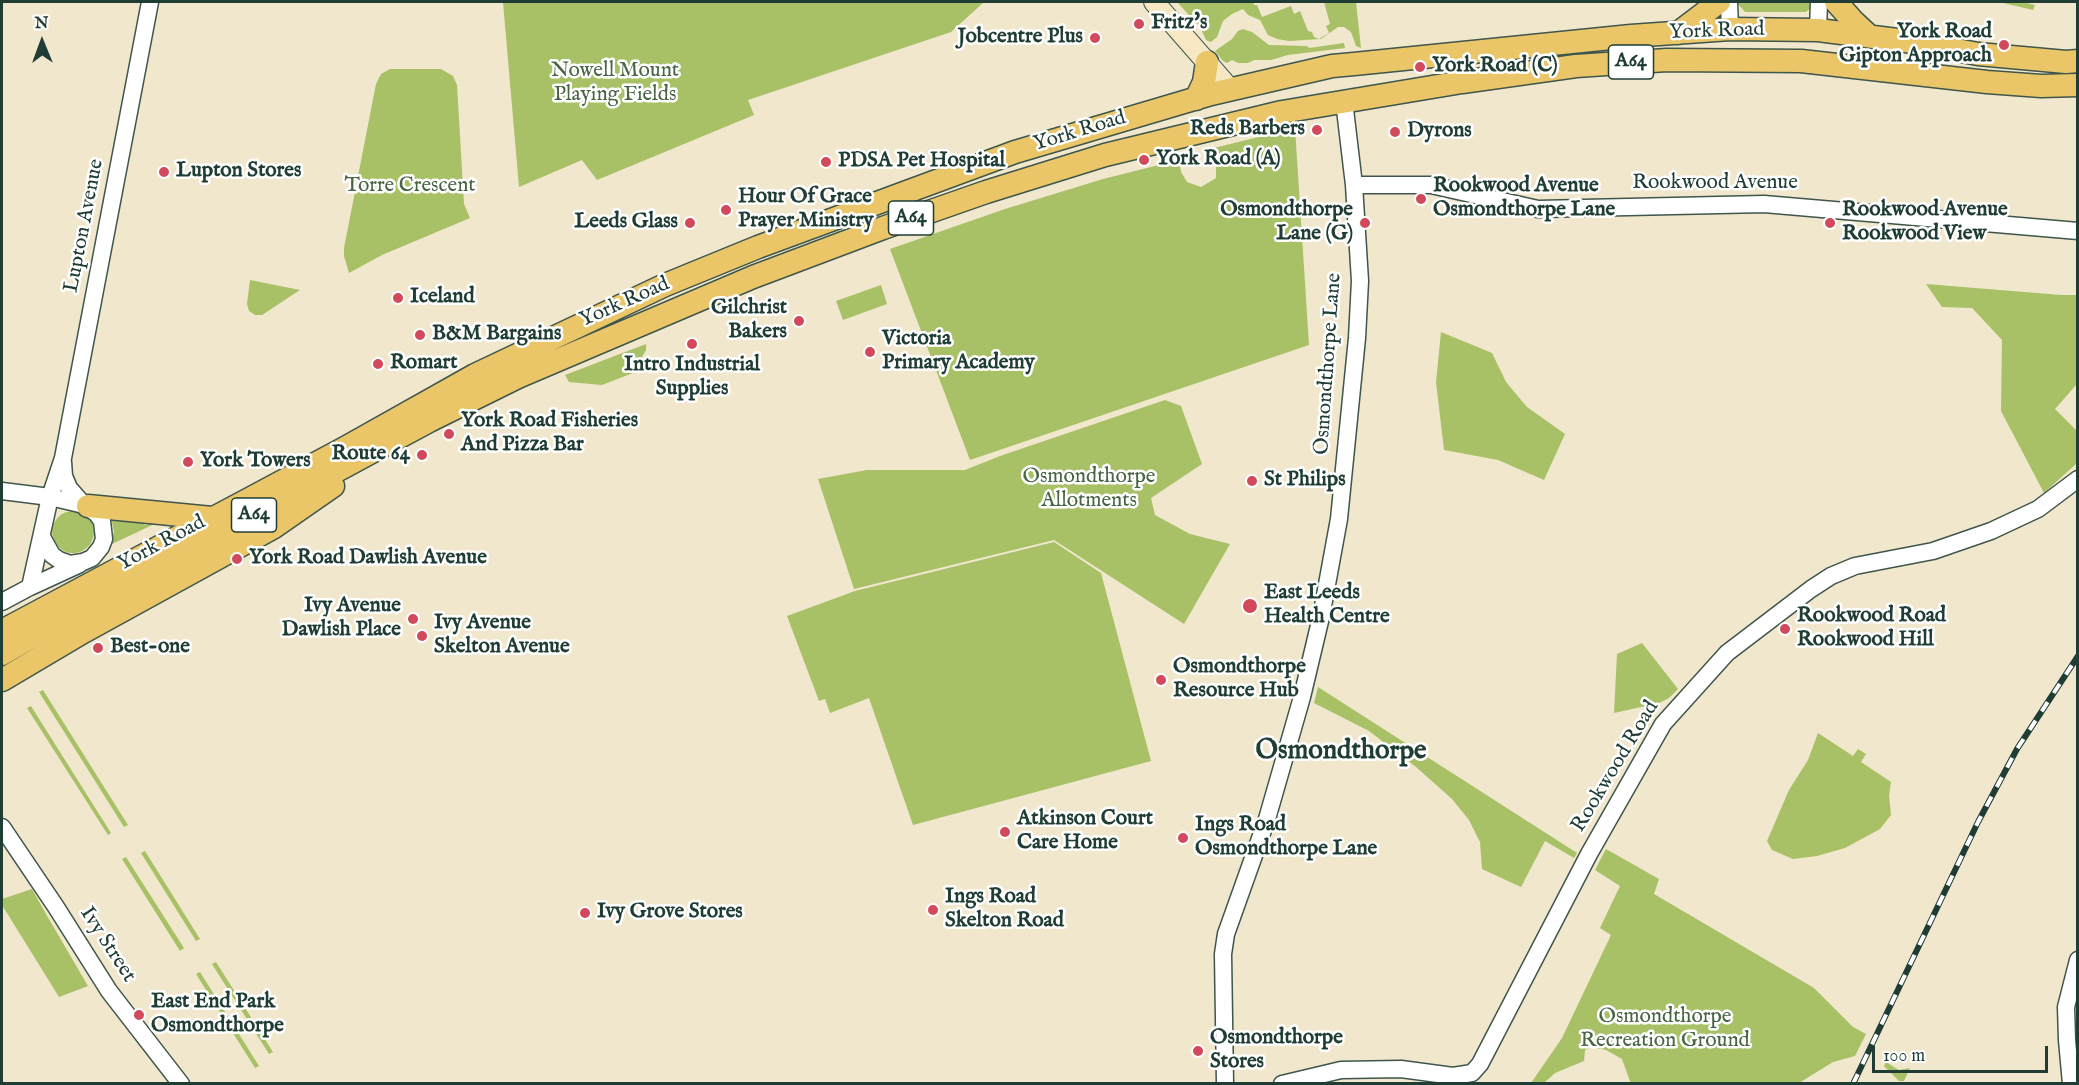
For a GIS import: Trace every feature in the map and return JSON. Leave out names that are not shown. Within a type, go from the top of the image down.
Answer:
[{"type":"highway","points":[[1678,33],[1719,2]]},
{"type":"highway","points":[[1836,2],[1869,36]]},
{"type":"highway","points":[[1730,29],[1737,42],[1757,59]]},
{"type":"highway","name":"York Road","points":[[2,654],[76,600],[213,518],[475,375],[664,285],[1015,152],[1230,89],[1332,66],[1730,29],[1818,30],[1978,54],[2066,62],[2078,61]]},
{"type":"highway","points":[[1801,61],[1813,44],[1818,30]]},
{"type":"highway","name":"York Road","points":[[2,631],[76,600],[518,377],[753,277],[986,192],[1105,155],[1282,112],[1461,82],[1576,66],[1667,60],[1757,59],[1801,61],[1987,82],[2040,86],[2078,85]]},
{"type":"highway","points":[[1196,99],[1204,82],[1207,62]]},
{"type":"highway","points":[[1301,74],[1332,79],[1342,89],[1344,101]]},
{"type":"highway","points":[[1230,89],[1248,102],[1282,112]]},
{"type":"highway","points":[[2,680],[83,632],[274,527],[429,421]]},
{"type":"highway","name":"A64","points":[[83,505],[213,518]]},
{"type":"main road","points":[[1154,2],[1230,89]]},
{"type":"street","name":"Lupton Avenue","points":[[30,587],[50,497],[63,459],[150,2]]},
{"type":"street","points":[[1729,2],[1730,29]]},
{"type":"street","points":[[1818,30],[1819,2]]},
{"type":"street","name":"Osmondthorpe Lane","points":[[1225,1083],[1222,965],[1226,934],[1267,819],[1302,697],[1321,617],[1339,519],[1360,281],[1354,185],[1344,101]]},
{"type":"street","name":"Rookwood Avenue","points":[[1354,185],[1431,185],[1538,208],[1764,204],[2078,231]]},
{"type":"street","name":"Lupton Avenue","points":[[63,459],[64,476],[69,488],[83,505],[96,513],[102,521],[104,539],[97,553],[83,562]]},
{"type":"street","name":"Rookwood Road","points":[[1282,1083],[1341,1070],[1401,1069],[1454,1076],[1472,1074],[1480,1064],[1595,843],[1663,724],[1727,654],[1811,588],[1832,576],[1855,566],[1933,551],[1991,531],[2038,510],[2078,479]]},
{"type":"street","points":[[2,491],[50,497],[83,505]]},
{"type":"street","points":[[83,505],[63,504],[57,507],[43,530],[47,548],[59,561],[70,564],[83,562]]},
{"type":"street","name":"York Road","points":[[2,602],[83,562]]},
{"type":"street","name":"Ivy Street","points":[[2,827],[109,991],[182,1083]]},
{"type":"street","points":[[2071,1083],[2066,1007],[2078,960]]},
{"type":"green space","name":"Nowell Mount Playing Fields","points":[[503,2],[984,2],[951,32],[748,100],[754,115],[597,180],[582,160],[519,187]]},
{"type":"green space","points":[[1177,2],[1253,2],[1257,5],[1262,17],[1291,6],[1294,14],[1300,11],[1308,31],[1319,39],[1329,33],[1326,26],[1330,24],[1324,2],[1356,2],[1361,48],[1356,46],[1351,32],[1344,27],[1338,27],[1321,39],[1289,41],[1277,39],[1268,35],[1260,20],[1248,15],[1243,9],[1223,21],[1217,37],[1211,42],[1206,40],[1200,27]]},
{"type":"green space","points":[[1738,2],[1814,2],[1806,12],[1745,12]]},
{"type":"green space","points":[[1999,2],[2022,2],[2035,5],[2033,10]]},
{"type":"green space","points":[[1243,29],[1252,32],[1269,45],[1307,46],[1309,48],[1344,43],[1345,48],[1288,55],[1271,60],[1254,60],[1248,63],[1223,61],[1215,51]]},
{"type":"green space","name":"Torre Crescent","points":[[390,69],[441,69],[453,76],[457,85],[464,204],[470,218],[382,255],[349,273],[344,248],[376,84],[381,74]]},
{"type":"green space","points":[[1295,128],[1309,345],[970,460],[890,249],[1005,209],[1103,179],[1179,160],[1181,172],[1187,182],[1201,187],[1216,178],[1216,162],[1210,149]]},
{"type":"green space","points":[[250,280],[300,290],[262,315],[255,315],[249,311],[247,304]]},
{"type":"green space","points":[[1926,284],[2077,295],[2077,384],[2055,409],[2077,431],[2077,463],[2044,493],[2001,411],[2002,340],[1972,308],[1942,307]]},
{"type":"green space","points":[[881,285],[887,304],[843,320],[836,301]]},
{"type":"green space","points":[[1441,332],[1492,353],[1506,382],[1527,407],[1565,434],[1544,480],[1498,460],[1444,450],[1436,382]]},
{"type":"green space","points":[[646,344],[646,350],[633,373],[602,385],[569,382],[565,375]]},
{"type":"green space","name":"Osmondthorpe Allotments","points":[[1165,400],[1181,406],[1202,464],[1151,498],[1155,515],[1190,534],[1230,544],[1184,624],[1054,540],[854,589],[818,479],[867,470],[965,470]]},
{"type":"green space","points":[[73,511],[88,517],[94,532],[88,547],[73,553],[58,547],[52,532],[58,517]]},
{"type":"green space","points":[[111,517],[142,521],[145,525],[165,519],[110,545],[114,532]]},
{"type":"green space","points":[[1054,542],[1101,573],[1151,761],[913,825],[869,698],[830,713],[825,699],[819,701],[787,616],[855,591]]},
{"type":"green space","points":[[1642,643],[1678,689],[1669,698],[1659,703],[1614,713],[1617,654]]},
{"type":"green space","points":[[1318,687],[1577,853],[1574,858],[1545,841],[1521,887],[1482,869],[1480,842],[1469,820],[1452,799],[1416,767],[1369,731],[1314,703]]},
{"type":"green space","points":[[43,690],[128,825],[124,827],[39,692]]},
{"type":"green space","points":[[31,706],[111,833],[108,835],[27,708]]},
{"type":"green space","points":[[1818,733],[1853,756],[1858,749],[1866,754],[1861,762],[1891,782],[1889,796],[1891,815],[1880,829],[1845,848],[1817,856],[1793,859],[1772,850],[1767,841],[1789,790],[1808,760]]},
{"type":"green space","name":"Osmondthorpe Recreation Ground","points":[[1606,849],[1659,879],[1654,894],[1814,988],[1853,1027],[1866,1034],[1855,1056],[1833,1062],[1799,1083],[1631,1084],[1622,1059],[1606,1050],[1591,1047],[1585,1050],[1584,1061],[1555,1073],[1544,1083],[1531,1083],[1562,1038],[1611,935],[1600,928],[1620,886],[1595,870]]},
{"type":"green space","points":[[145,851],[200,939],[196,941],[141,853]]},
{"type":"green space","points":[[126,857],[184,948],[180,951],[122,859]]},
{"type":"green space","points":[[32,889],[88,986],[59,997],[2,905],[2,899]]},
{"type":"green space","points":[[216,962],[273,1052],[269,1054],[212,964]]},
{"type":"green space","points":[[200,972],[259,1066],[255,1068],[196,974]]},
{"type":"green space","points":[[1886,1062],[1899,1070],[1910,1068],[1904,1081],[1899,1081],[1884,1066]]},
{"type":"railway","points":[[1853,1084],[1978,822],[2017,749],[2078,656]]},
{"type":"place","name":"Fritz's","points":[[1139,24]]},
{"type":"place","name":"Jobcentre Plus","points":[[1095,38]]},
{"type":"place","name":"York Road Gipton Approach","points":[[2004,45]]},
{"type":"place","name":"York Road (C)","points":[[1420,67]]},
{"type":"place","name":"Reds Barbers","points":[[1317,130]]},
{"type":"place","name":"Dyrons","points":[[1395,132]]},
{"type":"place","name":"York Road (A)","points":[[1144,160]]},
{"type":"place","name":"PDSA Pet Hospital","points":[[826,162]]},
{"type":"place","name":"Lupton Stores","points":[[164,172]]},
{"type":"place","name":"Rookwood Avenue Osmondthorpe Lane","points":[[1421,199]]},
{"type":"place","name":"Hour Of Grace Prayer Ministry","points":[[726,210]]},
{"type":"place","name":"Leeds Glass","points":[[690,223]]},
{"type":"place","name":"Osmondthorpe Lane (G)","points":[[1365,223]]},
{"type":"place","name":"Rookwood Avenue Rookwood View","points":[[1830,223]]},
{"type":"place","name":"Iceland","points":[[398,298]]},
{"type":"place","name":"Gilchrist Bakers","points":[[799,321]]},
{"type":"place","name":"B&M Bargains","points":[[420,335]]},
{"type":"place","name":"Intro Industrial Supplies","points":[[692,344]]},
{"type":"place","name":"Victoria Primary Academy","points":[[870,352]]},
{"type":"place","name":"Romart","points":[[378,364]]},
{"type":"place","name":"York Road Fisheries And Pizza Bar","points":[[449,434]]},
{"type":"place","name":"Route 64","points":[[422,455]]},
{"type":"place","name":"York Towers","points":[[188,462]]},
{"type":"place","name":"St Philips","points":[[1252,481]]},
{"type":"place","name":"York Road Dawlish Avenue","points":[[237,559]]},
{"type":"place","name":"East Leeds Health Centre","points":[[1250,606]]},
{"type":"place","name":"Ivy Avenue Dawlish Place","points":[[413,619]]},
{"type":"place","name":"Rookwood Road Rookwood Hill","points":[[1785,629]]},
{"type":"place","name":"Ivy Avenue Skelton Avenue","points":[[422,636]]},
{"type":"place","name":"Best-one","points":[[98,648]]},
{"type":"place","name":"Osmondthorpe Resource Hub","points":[[1161,680]]},
{"type":"place","name":"Atkinson Court Care Home","points":[[1005,832]]},
{"type":"place","name":"Ings Road Osmondthorpe Lane","points":[[1183,838]]},
{"type":"place","name":"Ings Road Skelton Road","points":[[933,910]]},
{"type":"place","name":"Ivy Grove Stores","points":[[585,913]]},
{"type":"place","name":"East End Park Osmondthorpe","points":[[139,1015]]},
{"type":"place","name":"Osmondthorpe Stores","points":[[1198,1051]]},
{"type":"district","name":"Osmondthorpe","points":[[1341,752]]}]
